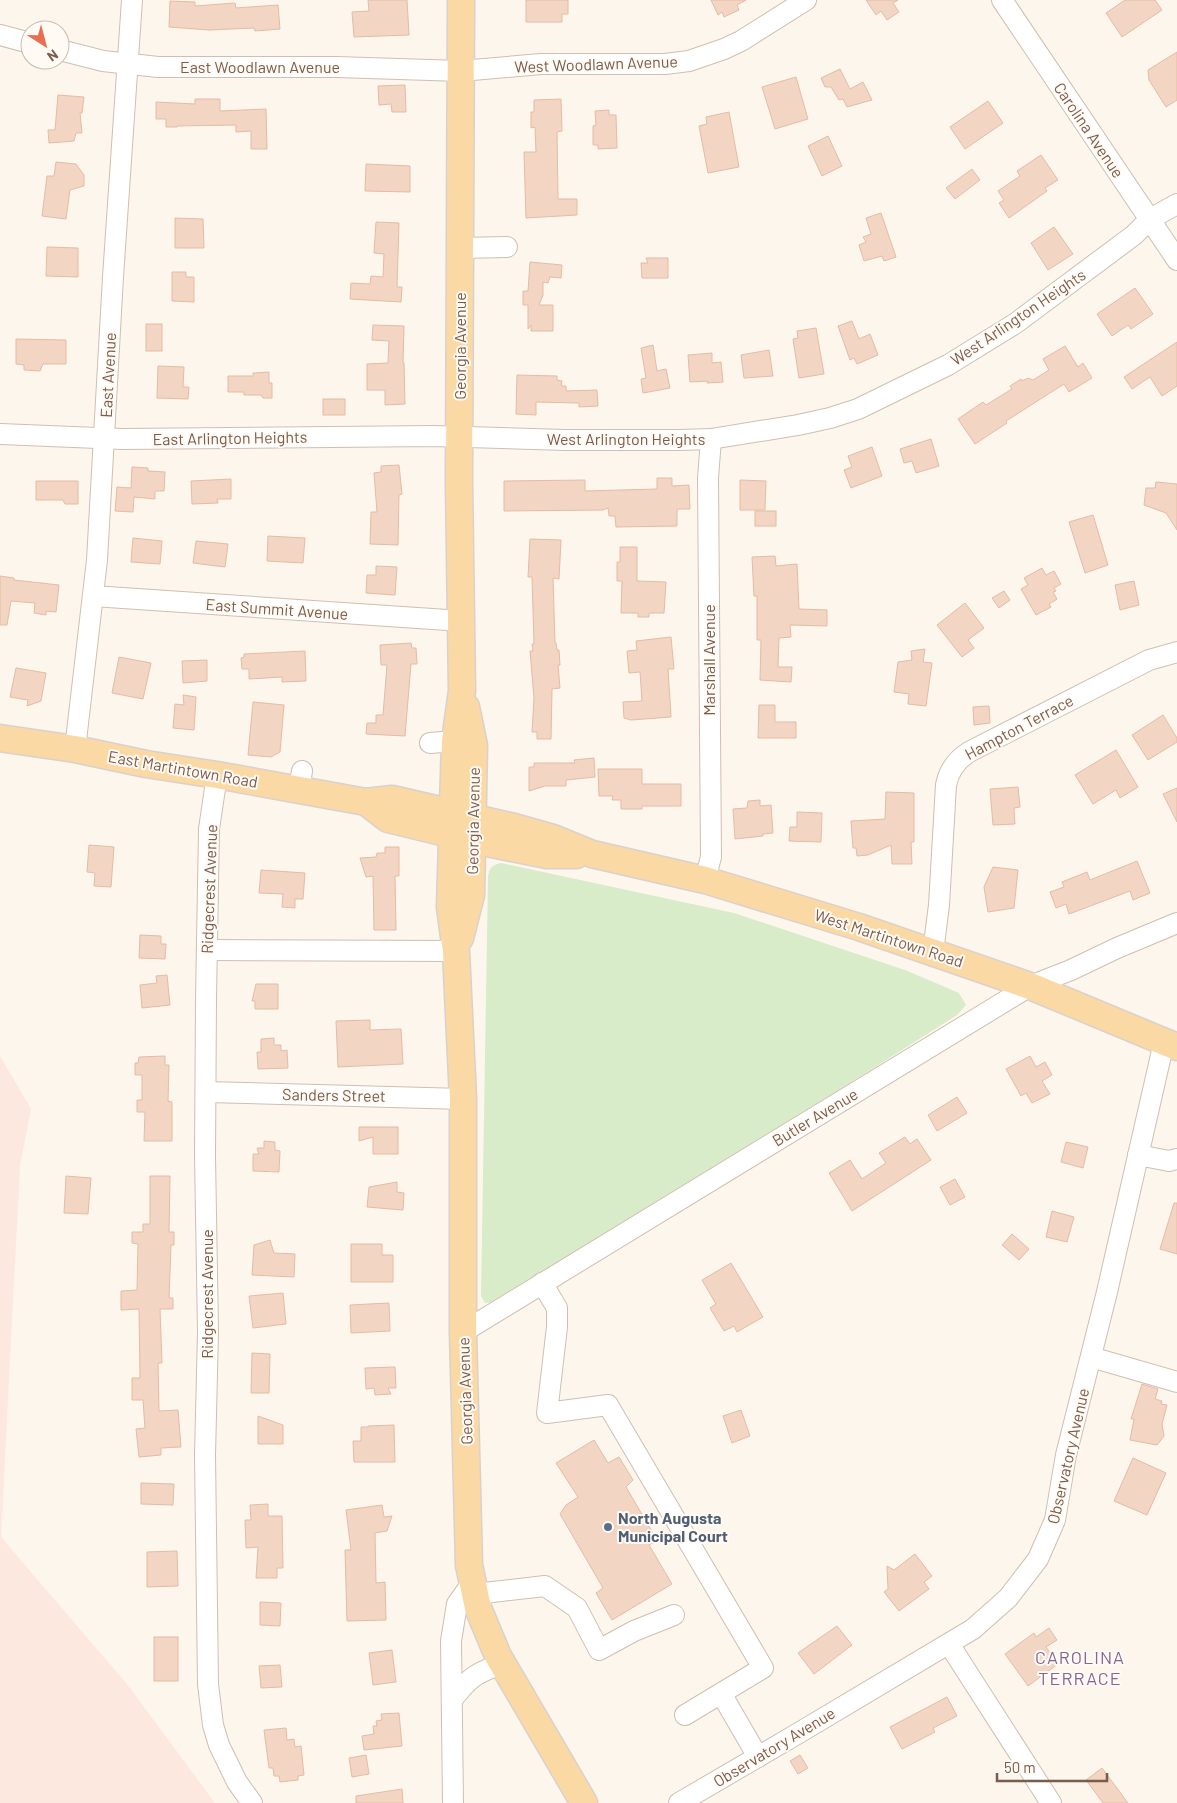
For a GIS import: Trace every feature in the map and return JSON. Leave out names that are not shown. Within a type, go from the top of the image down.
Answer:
[{"type":"main road","name":"Georgia Avenue","points":[[461,0],[459,482],[462,691],[474,746],[450,907],[456,950],[463,1098],[463,1332],[469,1565],[473,1588],[487,1632],[502,1664],[584,1803]]},
{"type":"main road","name":"Georgia Avenue","points":[[462,691],[442,742],[462,826]]},
{"type":"main road","name":"East Martintown Road","points":[[0,738],[76,750],[146,764],[217,774],[301,781],[366,802],[392,799],[462,826]]},
{"type":"main road","name":"West Martintown Road","points":[[462,826],[547,855],[592,854],[705,880],[858,927],[1030,986],[1170,1045]]},
{"type":"street","name":"East Avenue","points":[[76,750],[97,560],[132,0]]},
{"type":"street","name":"West Woodlawn Avenue","points":[[461,71],[541,64],[666,64],[689,61],[733,45],[806,0]]},
{"type":"street","name":"Carolina Avenue","points":[[1002,0],[1177,260]]},
{"type":"street","points":[[0,35],[20,40]]},
{"type":"street","name":"East Woodlawn Avenue","points":[[70,53],[103,61],[158,68],[336,67],[461,71]]},
{"type":"street","name":"West Arlington Heights","points":[[460,438],[565,440],[711,439],[830,418],[888,395],[948,365],[1016,323],[1134,235],[1150,219],[1177,204]]},
{"type":"street","points":[[461,248],[507,247]]},
{"type":"street","name":"East Arlington Heights","points":[[0,434],[104,438],[433,436],[460,438]]},
{"type":"street","name":"Marshall Avenue","points":[[705,880],[711,858],[708,478],[711,439]]},
{"type":"street","name":"East Summit Avenue","points":[[93,596],[462,621]]},
{"type":"street","name":"Hampton Terrace","points":[[933,952],[939,904],[946,785],[948,776],[957,761],[970,752],[1149,660],[1177,652]]},
{"type":"street","name":"Ridgecrest Avenue","points":[[217,774],[209,829],[207,950],[208,1332],[205,1464],[208,1684],[212,1718],[219,1745],[237,1782],[252,1803]]},
{"type":"street","name":"Butler Avenue","points":[[463,1332],[1030,986],[1177,923]]},
{"type":"street","points":[[207,950],[456,950]]},
{"type":"street","name":"Observatory Avenue","points":[[679,1803],[973,1629],[1008,1598],[1034,1564],[1055,1520],[1066,1455],[1138,1155],[1170,1045]]},
{"type":"street","name":"Sanders Street","points":[[206,1092],[463,1098]]},
{"type":"street","points":[[1138,1155],[1169,1161],[1177,1158]]},
{"type":"street","points":[[542,1283],[557,1308],[557,1327],[548,1413],[608,1405],[763,1668],[722,1695],[685,1716]]},
{"type":"street","points":[[1091,1357],[1177,1382]]},
{"type":"street","points":[[453,1803],[451,1641],[457,1604],[473,1588],[545,1586],[577,1608],[600,1650],[634,1631],[674,1614]]},
{"type":"street","points":[[949,1644],[1051,1803]]},
{"type":"street","points":[[452,1700],[467,1681],[480,1672],[502,1664]]},
{"type":"street","points":[[722,1695],[758,1757]]},
{"type":"shaded area","points":[[0,1056],[31,1109],[20,1166],[1,1537],[127,1684],[215,1803],[0,1803]]},
{"type":"green space","points":[[501,863],[734,913],[905,970],[959,993],[966,1005],[957,1015],[578,1256],[494,1302],[485,1303],[481,1296],[488,877],[492,867]]},
{"type":"building","points":[[368,0],[407,0],[409,35],[354,37],[352,12],[369,11]]},
{"type":"building","points":[[526,0],[568,0],[568,14],[562,14],[562,22],[526,22]]},
{"type":"building","points":[[711,0],[746,0],[737,5],[739,10],[724,17],[722,12],[718,15]]},
{"type":"building","points":[[866,0],[898,0],[893,3],[899,12],[887,20],[881,11],[876,15]]},
{"type":"building","points":[[1125,0],[1155,0],[1162,10],[1122,37],[1106,13]]},
{"type":"building","points":[[170,1],[195,2],[195,6],[235,3],[236,8],[278,5],[280,29],[255,31],[254,28],[209,30],[169,27]]},
{"type":"building","points":[[1177,52],[1177,100],[1166,107],[1149,80],[1148,70]]},
{"type":"building","points":[[840,69],[850,89],[863,82],[872,100],[847,107],[843,99],[839,100],[831,87],[825,87],[821,78]]},
{"type":"building","points":[[796,77],[808,119],[775,129],[762,87]]},
{"type":"building","points":[[405,85],[406,112],[392,112],[391,104],[379,105],[378,86]]},
{"type":"building","points":[[58,95],[84,97],[82,113],[80,113],[82,133],[76,133],[74,141],[49,143],[48,130],[55,130]]},
{"type":"building","points":[[195,99],[220,99],[220,111],[266,109],[267,149],[251,149],[251,131],[236,132],[236,125],[166,127],[166,119],[156,119],[156,102],[195,104]]},
{"type":"building","points":[[561,99],[562,131],[557,132],[558,199],[577,199],[577,215],[526,218],[524,152],[536,152],[535,127],[531,128],[531,112],[534,112],[534,100]]},
{"type":"building","points":[[988,101],[1003,123],[965,149],[950,127]]},
{"type":"building","points":[[609,110],[609,115],[616,115],[617,148],[598,149],[598,145],[593,145],[593,126],[596,125],[595,111]]},
{"type":"building","points":[[729,112],[739,167],[708,173],[699,126],[707,124],[706,117]]},
{"type":"building","points":[[828,136],[842,166],[822,176],[808,146]]},
{"type":"building","points":[[1041,155],[1058,180],[1045,188],[1047,191],[1009,218],[999,203],[1004,200],[998,191],[1020,176],[1017,171]]},
{"type":"building","points":[[56,162],[76,164],[84,175],[84,186],[70,190],[66,219],[42,216],[47,176],[54,176]]},
{"type":"building","points":[[366,164],[410,166],[410,192],[365,191]]},
{"type":"building","points":[[972,169],[980,180],[955,199],[946,188]]},
{"type":"building","points":[[881,213],[896,257],[884,261],[882,256],[864,261],[859,245],[866,242],[863,237],[871,234],[866,218]]},
{"type":"building","points":[[175,218],[203,219],[204,248],[175,248]]},
{"type":"building","points":[[376,222],[399,223],[397,287],[402,287],[401,302],[350,299],[351,283],[370,284],[371,276],[383,277],[384,254],[374,253]]},
{"type":"building","points":[[1054,227],[1073,254],[1048,270],[1031,243]]},
{"type":"building","points":[[47,247],[78,248],[78,277],[46,276]]},
{"type":"building","points":[[646,258],[668,258],[668,278],[642,278],[641,263],[648,263]]},
{"type":"building","points":[[530,262],[562,265],[561,278],[550,277],[548,283],[543,282],[543,295],[539,305],[553,305],[553,331],[531,331],[531,325],[528,329],[528,305],[523,305],[523,291],[528,291]]},
{"type":"building","points":[[172,272],[186,272],[186,277],[194,277],[194,302],[172,301]]},
{"type":"building","points":[[1135,288],[1153,314],[1131,329],[1128,325],[1112,336],[1097,314]]},
{"type":"building","points":[[852,321],[859,339],[870,334],[878,355],[857,364],[854,358],[850,360],[838,326]]},
{"type":"building","points":[[146,324],[162,324],[162,351],[146,351]]},
{"type":"building","points":[[373,325],[404,326],[405,404],[385,405],[385,390],[367,390],[367,364],[388,363],[389,341],[372,340]]},
{"type":"building","points":[[816,328],[824,374],[799,378],[793,339],[798,338],[797,331]]},
{"type":"building","points":[[16,339],[66,340],[66,364],[43,364],[40,371],[24,370],[24,365],[16,364]]},
{"type":"building","points":[[1177,342],[1177,386],[1162,396],[1150,377],[1132,389],[1124,377]]},
{"type":"building","points":[[653,345],[657,371],[666,369],[670,388],[643,393],[641,379],[646,378],[641,348]]},
{"type":"building","points":[[1065,346],[1078,367],[1083,363],[1092,378],[1069,392],[1064,384],[1006,421],[1007,423],[975,444],[958,419],[983,402],[986,405],[1012,389],[1010,386],[1021,379],[1022,381],[1028,378],[1033,380],[1049,370],[1043,359]]},
{"type":"building","points":[[769,350],[773,376],[744,378],[741,355]]},
{"type":"building","points":[[712,353],[712,363],[721,362],[723,382],[690,382],[688,355]]},
{"type":"building","points":[[158,366],[184,367],[183,387],[189,387],[188,399],[157,398]]},
{"type":"building","points":[[269,372],[269,383],[272,383],[272,398],[263,398],[261,395],[244,395],[244,392],[228,392],[228,376],[253,376],[253,373]]},
{"type":"building","points":[[517,375],[557,376],[557,380],[562,381],[561,386],[566,386],[566,391],[597,390],[598,406],[579,407],[579,403],[536,402],[536,415],[516,414]]},
{"type":"building","points":[[323,399],[345,399],[345,415],[323,415]]},
{"type":"building","points":[[931,439],[939,466],[916,473],[912,461],[904,463],[900,449]]},
{"type":"building","points":[[872,447],[882,476],[851,488],[844,470],[852,467],[848,456]]},
{"type":"building","points":[[399,465],[402,494],[399,495],[398,545],[370,544],[371,512],[377,512],[374,473],[381,472],[381,466]]},
{"type":"building","points":[[132,467],[148,468],[148,471],[165,472],[164,491],[155,491],[155,499],[134,497],[133,512],[115,511],[117,487],[131,488]]},
{"type":"building","points":[[657,478],[672,478],[672,486],[689,485],[690,509],[677,509],[677,526],[616,527],[615,516],[609,516],[608,508],[603,510],[504,511],[504,481],[585,480],[585,491],[657,489]]},
{"type":"building","points":[[231,479],[231,499],[217,499],[218,503],[192,504],[191,481]]},
{"type":"building","points":[[740,480],[766,481],[765,510],[740,510]]},
{"type":"building","points":[[36,481],[78,481],[78,504],[65,504],[63,500],[36,500]]},
{"type":"building","points":[[1156,482],[1177,484],[1177,530],[1166,513],[1144,505],[1146,488],[1155,488]]},
{"type":"building","points":[[755,511],[776,511],[776,526],[755,526]]},
{"type":"building","points":[[1093,515],[1108,565],[1085,573],[1069,522]]},
{"type":"building","points":[[268,536],[305,538],[303,563],[267,561]]},
{"type":"building","points":[[133,538],[162,541],[160,564],[131,562]]},
{"type":"building","points":[[530,539],[561,540],[559,579],[553,578],[555,643],[557,650],[559,650],[560,688],[552,689],[551,739],[537,739],[537,732],[532,732],[534,698],[530,651],[533,651],[532,644],[534,644],[532,577],[528,577]]},
{"type":"building","points":[[196,541],[228,544],[225,567],[193,563]]},
{"type":"building","points":[[620,547],[637,547],[637,581],[666,582],[664,613],[649,613],[649,617],[638,617],[638,613],[621,613],[622,581],[617,581],[617,562],[620,562]]},
{"type":"building","points":[[775,556],[776,566],[797,564],[799,609],[827,610],[827,626],[790,625],[791,637],[779,638],[778,667],[792,667],[791,682],[760,680],[761,640],[757,640],[757,596],[754,596],[752,557]]},
{"type":"building","points":[[376,566],[397,567],[395,595],[366,593],[367,575],[376,575]]},
{"type":"building","points":[[1042,568],[1046,575],[1054,571],[1061,584],[1054,588],[1056,591],[1053,592],[1057,599],[1049,604],[1051,607],[1036,615],[1021,589],[1028,585],[1024,578]]},
{"type":"building","points":[[0,576],[14,578],[14,580],[59,585],[56,612],[46,611],[46,615],[34,613],[35,603],[11,601],[7,625],[0,625]]},
{"type":"building","points":[[1134,581],[1139,605],[1120,610],[1115,585]]},
{"type":"building","points":[[1004,591],[1010,600],[999,608],[992,598]]},
{"type":"building","points":[[965,603],[984,628],[968,640],[974,648],[962,657],[937,625]]},
{"type":"building","points":[[671,637],[674,669],[668,669],[671,717],[631,720],[624,718],[623,702],[642,701],[640,672],[629,673],[627,651],[637,650],[636,641]]},
{"type":"building","points":[[411,643],[412,648],[416,648],[417,664],[411,664],[405,736],[366,734],[367,723],[376,723],[376,715],[383,715],[387,665],[381,665],[380,645]]},
{"type":"building","points":[[925,649],[923,662],[932,663],[926,706],[908,704],[909,694],[894,692],[898,662],[912,660],[911,651]]},
{"type":"building","points":[[305,651],[306,681],[282,682],[282,677],[249,679],[249,669],[242,669],[241,658],[244,657],[244,654]]},
{"type":"building","points":[[119,657],[151,663],[143,699],[112,693]]},
{"type":"building","points":[[207,660],[207,681],[183,683],[182,661]]},
{"type":"building","points":[[16,668],[46,673],[41,701],[27,706],[28,700],[10,697]]},
{"type":"building","points":[[183,695],[196,697],[194,730],[173,728],[175,704],[184,705]]},
{"type":"building","points":[[253,702],[284,705],[280,752],[271,757],[248,755]]},
{"type":"building","points":[[759,705],[775,705],[775,722],[796,722],[796,738],[758,738]]},
{"type":"building","points":[[989,706],[990,723],[974,725],[973,707]]},
{"type":"building","points":[[1163,715],[1177,738],[1177,742],[1148,760],[1132,735]]},
{"type":"building","points":[[1116,750],[1138,787],[1120,798],[1116,790],[1093,804],[1075,775]]},
{"type":"building","points":[[594,758],[595,777],[566,780],[566,786],[545,786],[529,791],[529,767],[534,767],[534,763],[575,763],[574,760]]},
{"type":"building","points":[[598,769],[642,769],[642,784],[681,784],[681,806],[642,806],[642,809],[621,809],[621,800],[612,800],[613,796],[599,796]]},
{"type":"building","points":[[1018,787],[1020,807],[1014,808],[1015,824],[993,825],[990,789]]},
{"type":"building","points":[[1177,788],[1177,822],[1163,794]]},
{"type":"building","points":[[886,792],[914,793],[914,842],[911,842],[912,864],[892,864],[891,845],[868,855],[857,856],[856,848],[853,848],[851,821],[885,819]]},
{"type":"building","points":[[760,800],[760,806],[771,805],[773,833],[735,839],[733,809],[747,808],[748,801]]},
{"type":"building","points":[[797,812],[822,813],[821,842],[789,841],[790,827],[797,827]]},
{"type":"building","points":[[89,845],[114,847],[111,887],[94,886],[95,873],[87,872]]},
{"type":"building","points":[[385,847],[399,847],[399,876],[395,876],[396,930],[374,930],[373,876],[366,877],[360,858],[376,857],[377,853],[385,853]]},
{"type":"building","points":[[1137,861],[1150,893],[1133,900],[1130,891],[1069,914],[1066,904],[1056,908],[1050,892],[1064,887],[1062,882],[1087,872],[1090,880]]},
{"type":"building","points":[[993,867],[1018,870],[1014,908],[988,912],[984,887]]},
{"type":"building","points":[[261,870],[305,873],[303,899],[295,899],[295,908],[282,907],[283,894],[259,893]]},
{"type":"building","points":[[140,935],[161,936],[161,944],[166,944],[165,959],[139,958]]},
{"type":"building","points":[[167,975],[170,1005],[142,1008],[140,985],[157,983],[156,976]]},
{"type":"building","points":[[256,984],[278,984],[278,1009],[255,1009],[255,1001],[252,1001]]},
{"type":"building","points":[[370,1020],[370,1030],[401,1029],[403,1064],[338,1067],[336,1021]]},
{"type":"building","points":[[274,1038],[274,1045],[281,1045],[281,1051],[287,1050],[288,1068],[258,1069],[257,1052],[261,1052],[261,1039]]},
{"type":"building","points":[[165,1056],[165,1065],[169,1065],[168,1101],[172,1102],[172,1141],[144,1141],[145,1112],[137,1112],[137,1100],[142,1100],[142,1075],[135,1075],[135,1063],[138,1063],[139,1057]]},
{"type":"building","points":[[1030,1056],[1036,1067],[1045,1062],[1052,1075],[1042,1081],[1050,1094],[1032,1103],[1026,1093],[1021,1096],[1006,1069]]},
{"type":"building","points":[[957,1097],[967,1113],[937,1131],[928,1115]]},
{"type":"building","points":[[359,1127],[398,1127],[398,1154],[373,1154],[373,1137],[359,1141]]},
{"type":"building","points":[[905,1137],[910,1144],[917,1139],[931,1160],[852,1211],[829,1173],[850,1160],[862,1179],[886,1163],[879,1153]]},
{"type":"building","points":[[264,1141],[275,1142],[275,1150],[280,1151],[279,1172],[253,1171],[253,1154],[259,1154],[257,1148],[264,1148]]},
{"type":"building","points":[[1066,1142],[1088,1147],[1083,1168],[1061,1162]]},
{"type":"building","points":[[66,1176],[91,1178],[88,1214],[64,1213]]},
{"type":"building","points":[[150,1176],[170,1176],[169,1232],[174,1232],[174,1245],[171,1245],[169,1298],[173,1298],[173,1309],[160,1309],[162,1363],[158,1363],[159,1411],[178,1410],[181,1447],[161,1448],[161,1455],[139,1457],[136,1429],[145,1428],[143,1400],[132,1400],[132,1378],[140,1378],[139,1309],[121,1310],[121,1291],[137,1290],[138,1244],[132,1243],[132,1232],[143,1232],[143,1224],[150,1224]]},
{"type":"building","points":[[955,1179],[965,1197],[950,1205],[940,1187]]},
{"type":"building","points":[[397,1182],[397,1192],[404,1193],[403,1210],[367,1207],[369,1187]]},
{"type":"building","points":[[1174,1203],[1177,1203],[1177,1254],[1160,1249]]},
{"type":"building","points":[[1052,1211],[1074,1217],[1067,1242],[1046,1237]]},
{"type":"building","points":[[1012,1234],[1029,1249],[1019,1260],[1002,1245]]},
{"type":"building","points":[[270,1240],[274,1253],[295,1254],[294,1277],[252,1275],[254,1245]]},
{"type":"building","points":[[351,1244],[382,1244],[382,1255],[393,1255],[393,1282],[351,1282]]},
{"type":"building","points":[[731,1263],[763,1317],[737,1332],[734,1326],[724,1331],[710,1308],[716,1304],[702,1280]]},
{"type":"building","points":[[283,1293],[286,1324],[253,1328],[249,1296]]},
{"type":"building","points":[[389,1303],[390,1331],[351,1333],[350,1305]]},
{"type":"building","points":[[252,1353],[270,1354],[269,1393],[251,1393]]},
{"type":"building","points":[[395,1367],[396,1388],[388,1388],[391,1394],[375,1395],[374,1388],[366,1389],[365,1368]]},
{"type":"building","points":[[1142,1384],[1158,1389],[1155,1399],[1162,1401],[1161,1404],[1167,1405],[1162,1424],[1164,1436],[1157,1445],[1130,1440],[1134,1419],[1131,1419]]},
{"type":"building","points":[[741,1410],[750,1436],[732,1443],[723,1416]]},
{"type":"building","points":[[258,1416],[283,1425],[283,1444],[258,1444]]},
{"type":"building","points":[[394,1425],[395,1462],[354,1462],[353,1441],[361,1441],[361,1427]]},
{"type":"building","name":"North Augusta Municipal Court","points":[[594,1440],[608,1463],[619,1457],[633,1480],[626,1487],[657,1540],[649,1545],[672,1584],[612,1620],[596,1593],[603,1588],[560,1514],[566,1505],[578,1497],[556,1463]]},
{"type":"building","points":[[1133,1458],[1166,1473],[1147,1515],[1114,1501]]},
{"type":"building","points":[[141,1483],[174,1484],[173,1505],[141,1504]]},
{"type":"building","points":[[268,1504],[268,1516],[282,1516],[283,1568],[277,1568],[277,1578],[256,1578],[258,1547],[246,1548],[245,1520],[251,1520],[250,1505]]},
{"type":"building","points":[[382,1505],[384,1517],[392,1516],[387,1531],[375,1533],[376,1583],[385,1582],[386,1620],[347,1621],[345,1550],[351,1550],[346,1510]]},
{"type":"building","points":[[177,1551],[178,1586],[147,1587],[147,1552]]},
{"type":"building","points":[[915,1554],[932,1576],[924,1582],[929,1589],[899,1611],[884,1592],[888,1589],[887,1566],[894,1570]]},
{"type":"building","points":[[260,1602],[281,1603],[280,1626],[260,1625]]},
{"type":"building","points":[[837,1626],[852,1645],[814,1674],[798,1653]]},
{"type":"building","points":[[1049,1628],[1057,1640],[1046,1647],[1058,1664],[1028,1686],[1005,1654],[1034,1633],[1036,1637]]},
{"type":"building","points":[[154,1637],[178,1637],[178,1681],[154,1681]]},
{"type":"building","points":[[392,1650],[396,1682],[373,1685],[369,1653]]},
{"type":"building","points":[[280,1665],[282,1687],[261,1688],[259,1666]]},
{"type":"building","points":[[947,1697],[957,1716],[933,1728],[935,1732],[902,1749],[890,1727]]},
{"type":"building","points":[[399,1713],[402,1746],[364,1750],[362,1736],[374,1734],[373,1726],[377,1726],[376,1721],[382,1720],[381,1714]]},
{"type":"building","points":[[286,1728],[287,1740],[294,1739],[295,1747],[301,1746],[304,1775],[298,1776],[298,1780],[280,1782],[279,1776],[274,1776],[273,1768],[269,1768],[264,1730]]},
{"type":"building","points":[[366,1755],[369,1774],[352,1777],[349,1758]]},
{"type":"building","points":[[800,1755],[808,1768],[798,1774],[790,1761]]},
{"type":"building","points":[[1102,1768],[1128,1803],[1103,1803],[1086,1780]]},
{"type":"building","points":[[402,1789],[403,1803],[356,1803],[356,1796]]},
{"type":"place","name":"North Augusta Municipal Court","points":[[608,1527]]},
{"type":"district","name":"CAROLINA TERRACE","points":[[1080,1668]]}]
